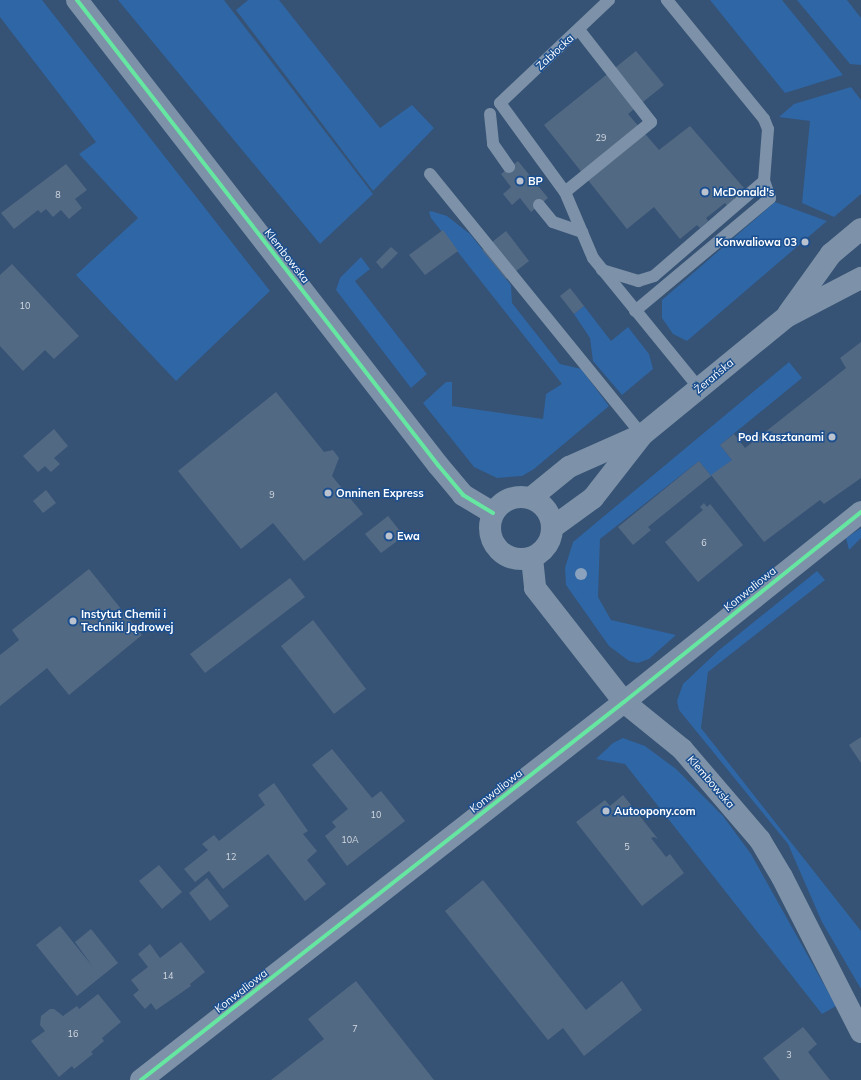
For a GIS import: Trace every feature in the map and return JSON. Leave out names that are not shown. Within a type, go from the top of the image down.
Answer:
[{"type":"street","name":"Klembowska","points":[[77,0],[462,495],[493,513]]},
{"type":"street","name":"Żerańska","points":[[786,316],[831,254],[861,229]]},
{"type":"street","name":"Żerańska","points":[[553,527],[593,498],[642,435],[786,316],[861,278]]},
{"type":"street","name":"Żerańska","points":[[531,498],[569,467],[642,435]]},
{"type":"street","points":[[516,497],[531,498],[546,509],[553,527],[551,541],[543,552],[532,558],[516,560],[502,554],[493,542],[490,528],[493,513],[503,502],[516,497]]},
{"type":"street","name":"Konwaliowa","points":[[141,1080],[624,702],[860,512]]},
{"type":"street","name":"Klembowska","points":[[532,558],[535,588],[624,702],[682,749],[760,840],[782,877],[861,1032]]},
{"type":"lane","name":"Zabłocka","points":[[565,192],[500,104],[609,0]]},
{"type":"lane","points":[[635,311],[770,198],[764,181],[768,129],[764,120],[667,0]]},
{"type":"lane","points":[[579,30],[651,122],[565,192],[593,258],[699,388]]},
{"type":"lane","points":[[490,114],[493,144],[510,167]]},
{"type":"lane","points":[[430,174],[642,435]]},
{"type":"lane","points":[[602,270],[638,281],[654,276],[764,181]]},
{"type":"lane","points":[[539,205],[553,222],[582,232]]},
{"type":"shaded area","points":[[0,0],[42,0],[270,291],[176,381],[76,275],[138,218],[79,154],[96,142],[0,17]]},
{"type":"shaded area","points":[[118,0],[224,0],[373,194],[320,244]]},
{"type":"shaded area","points":[[248,0],[279,0],[380,128],[412,105],[434,128],[373,191],[236,10]]},
{"type":"shaded area","points":[[710,0],[782,0],[843,75],[785,93]]},
{"type":"shaded area","points":[[797,0],[847,0],[861,18],[861,65],[850,64]]},
{"type":"shaded area","points":[[851,87],[861,100],[861,194],[834,217],[802,203],[810,121],[779,117],[794,104]]},
{"type":"shaded area","points":[[775,202],[827,221],[687,341],[673,334],[662,318],[662,300]]},
{"type":"shaded area","points":[[431,211],[447,216],[470,234],[511,285],[512,303],[560,364],[581,369],[609,406],[534,469],[522,476],[497,478],[474,467],[423,403],[446,382],[452,382],[452,406],[543,419],[546,394],[562,384],[431,218],[429,212]]},
{"type":"shaded area","points":[[361,257],[370,269],[355,281],[427,374],[411,388],[336,290],[340,278]]},
{"type":"shaded area","points":[[584,306],[611,341],[628,327],[649,354],[653,369],[622,395],[593,361],[590,338],[574,314]]},
{"type":"shaded area","points":[[789,362],[802,378],[720,445],[732,460],[711,476],[699,461],[600,539],[598,597],[611,620],[676,635],[649,659],[638,663],[629,661],[609,646],[566,585],[565,568],[573,542]]},
{"type":"shaded area","points":[[861,528],[861,538],[849,550],[846,538]]},
{"type":"shaded area","points":[[817,571],[825,580],[708,672],[701,728],[861,931],[861,989],[822,922],[788,844],[679,710],[677,701],[683,684],[718,651]]},
{"type":"shaded area","points":[[623,738],[645,746],[676,769],[723,816],[751,854],[836,1006],[822,1014],[625,764],[596,759],[613,743]]},
{"type":"building","name":"BP","points":[[636,51],[664,85],[628,114],[659,150],[690,126],[744,188],[733,196],[735,199],[727,206],[725,203],[706,218],[708,221],[700,228],[697,225],[680,239],[654,207],[627,229],[544,125]]},
{"type":"building","name":"BP","points":[[518,161],[548,198],[531,212],[520,198],[512,205],[503,194],[511,187],[501,174]]},
{"type":"building","points":[[66,164],[87,190],[75,199],[82,208],[69,219],[61,210],[53,217],[46,209],[41,213],[38,210],[14,229],[1,213]]},
{"type":"building","points":[[443,230],[458,251],[425,275],[409,255]]},
{"type":"building","points":[[506,231],[529,261],[506,279],[482,250]]},
{"type":"building","points":[[391,247],[398,253],[382,269],[376,262]]},
{"type":"building","points":[[12,264],[79,336],[54,359],[45,350],[23,371],[0,346],[0,275]]},
{"type":"building","points":[[570,288],[584,306],[574,314],[560,296]]},
{"type":"building","points":[[861,342],[861,478],[824,504],[820,500],[764,542],[711,475],[732,460],[720,445],[734,434],[745,448],[846,368],[840,358]]},
{"type":"building","points":[[276,392],[324,452],[333,450],[339,458],[332,476],[363,514],[304,561],[273,523],[241,549],[178,471]]},
{"type":"building","points":[[54,429],[68,446],[54,458],[60,464],[51,472],[45,466],[38,472],[23,456]]},
{"type":"building","points":[[699,461],[711,476],[648,527],[651,530],[633,545],[618,527]]},
{"type":"building","points":[[46,490],[56,503],[43,513],[33,501]]},
{"type":"building","points":[[704,503],[707,507],[710,504],[743,545],[698,582],[665,542],[703,510],[700,507]]},
{"type":"building","points":[[388,516],[404,536],[381,553],[365,534]]},
{"type":"building","points":[[89,569],[142,635],[69,695],[47,668],[0,706],[0,655],[19,640],[12,630]]},
{"type":"building","points":[[290,578],[305,597],[205,673],[190,654]]},
{"type":"building","points":[[313,620],[366,689],[334,714],[281,646]]},
{"type":"building","points":[[861,737],[861,763],[849,745]]},
{"type":"building","points":[[332,749],[372,798],[381,791],[405,821],[347,866],[325,836],[336,827],[332,822],[348,809],[312,765]]},
{"type":"building","points":[[274,783],[308,831],[303,834],[317,851],[307,860],[326,884],[305,901],[268,854],[223,889],[209,871],[195,882],[184,869],[208,850],[202,844],[214,835],[219,841],[265,805],[258,795]]},
{"type":"building","points":[[623,795],[658,839],[654,837],[651,838],[666,857],[670,854],[684,873],[642,906],[576,822],[605,800],[610,806]]},
{"type":"building","points":[[159,865],[182,892],[162,909],[139,881]]},
{"type":"building","points":[[207,878],[229,906],[210,921],[189,893]]},
{"type":"building","points":[[483,880],[586,1010],[622,981],[642,1010],[584,1056],[563,1028],[548,1040],[445,911]]},
{"type":"building","points":[[60,926],[93,967],[75,942],[91,929],[118,963],[77,996],[36,945]]},
{"type":"building","points":[[181,942],[205,972],[190,984],[191,986],[156,1010],[151,1003],[145,1009],[133,995],[139,990],[131,980],[148,967],[138,954],[150,944],[160,958]]},
{"type":"building","points":[[356,981],[434,1080],[271,1080],[324,1039],[308,1019]]},
{"type":"building","points":[[98,994],[121,1022],[102,1038],[104,1041],[91,1052],[93,1054],[74,1069],[72,1066],[59,1077],[31,1041],[45,1031],[40,1025],[41,1016],[50,1009],[54,1009],[63,1016],[77,1006],[79,1009]]},
{"type":"building","points":[[803,1027],[817,1044],[808,1052],[830,1080],[780,1080],[763,1058]]},
{"type":"cycle path","points":[[77,0],[438,465],[463,495],[493,513]]},
{"type":"cycle path","points":[[141,1080],[624,702],[861,512]]},
{"type":"place","name":"BP","points":[[520,181]]},
{"type":"place","name":"McDonald's","points":[[705,192]]},
{"type":"place","name":"Konwaliowa 03","points":[[805,242]]},
{"type":"place","name":"Pod Kasztanami","points":[[832,437]]},
{"type":"place","name":"Onninen Express","points":[[328,493]]},
{"type":"place","name":"Ewa","points":[[389,536]]},
{"type":"place","name":"Instytut Chemii i Techniki Jądrowej","points":[[73,621]]},
{"type":"place","name":"Autoopony.com","points":[[606,811]]}]
